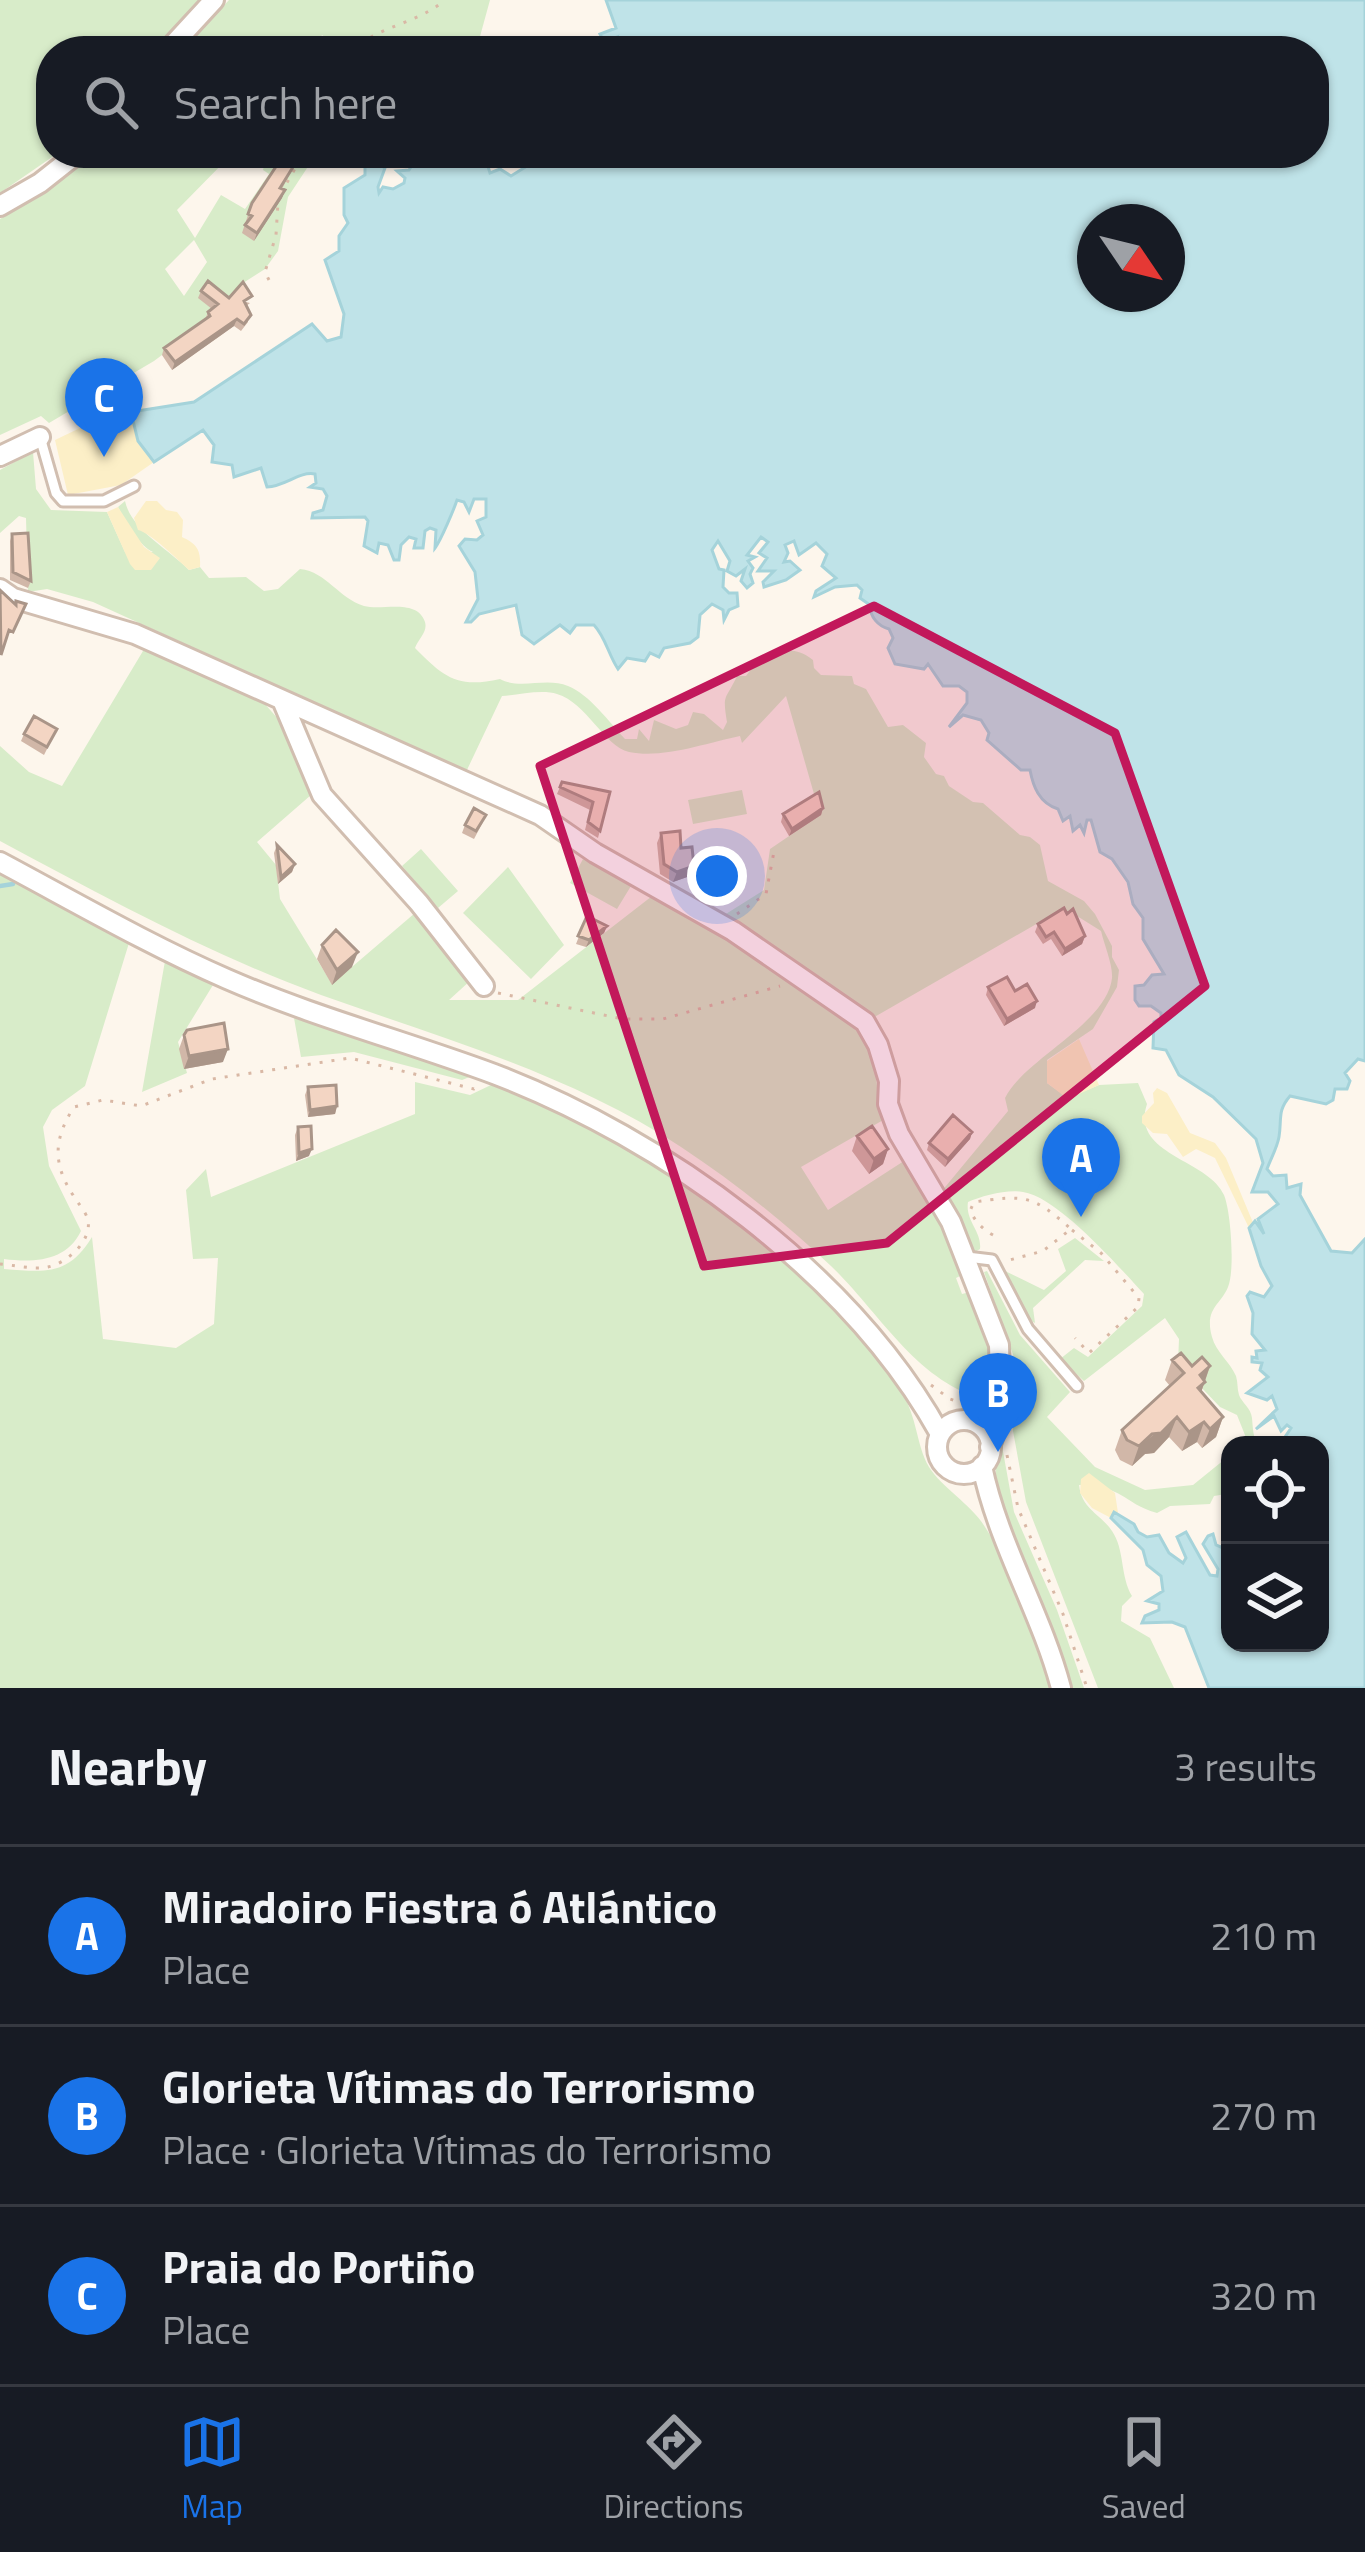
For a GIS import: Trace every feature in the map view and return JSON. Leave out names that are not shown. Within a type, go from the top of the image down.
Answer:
[{"type":"street","points":[[181,36],[214,0]]},
{"type":"street","points":[[0,206],[60,168]]},
{"type":"street","points":[[0,456],[40,437]]},
{"type":"street","points":[[0,589],[13,598],[135,634],[540,815],[595,853],[720,924],[866,1022],[889,1082],[888,1104],[899,1134],[951,1222],[998,1345],[1002,1375],[991,1416],[990,1447],[982,1466],[969,1474],[953,1472]]},
{"type":"street","points":[[283,700],[322,795],[484,986]]},
{"type":"street","points":[[0,862],[228,980],[494,1075],[620,1135],[704,1187],[762,1231],[824,1286],[924,1390],[952,1426]]},
{"type":"street","points":[[991,1416],[952,1426],[937,1452],[994,1516]]},
{"type":"street","points":[[952,1426],[979,1426],[990,1447]]},
{"type":"street","points":[[982,1466],[994,1516],[1033,1606],[1061,1688]]},
{"type":"lane","points":[[40,437],[56,493],[63,501],[104,501],[134,486]]},
{"type":"lane","points":[[967,1257],[992,1260],[1028,1329],[1077,1386]]},
{"type":"path","points":[[374,36],[445,0]]},
{"type":"path","points":[[268,280],[265,272],[276,236],[275,211],[296,168]]},
{"type":"path","points":[[720,924],[766,894],[775,845]]},
{"type":"path","points":[[484,986],[491,992],[622,1019],[663,1019],[777,989],[794,971]]},
{"type":"path","points":[[0,1264],[48,1267],[73,1254],[86,1238],[88,1219],[58,1161],[59,1130],[74,1107],[104,1100],[141,1106],[212,1079],[350,1058],[474,1089],[494,1075]]},
{"type":"path","points":[[993,1235],[973,1216],[974,1202],[1034,1199],[1101,1253],[1139,1298],[1138,1307],[1088,1354],[1075,1338]]},
{"type":"path","points":[[992,1260],[1022,1260],[1043,1251],[1071,1229]]},
{"type":"path","points":[[924,1390],[991,1416],[1018,1508],[1063,1614],[1087,1688]]},
{"type":"highlighted area","points":[[874,606],[1115,733],[1205,986],[887,1243],[704,1266],[540,766]]},
{"type":"green space","points":[[0,0],[200,0],[168,36],[36,36],[36,168],[0,193]]},
{"type":"green space","points":[[229,0],[490,0],[480,36],[196,36]]},
{"type":"green space","points":[[74,168],[218,168],[177,210],[195,238],[221,195],[245,209],[269,174],[264,168],[307,168],[288,197],[278,251],[265,269],[243,283],[194,331],[154,361],[49,423],[41,416],[0,435],[0,219]],"holes":[[[194,240],[207,262],[184,296],[165,269]]]},
{"type":"green space","points":[[33,452],[36,489],[51,510],[107,512],[125,552],[153,552],[121,513],[118,507],[125,501],[143,530],[189,570],[200,567],[209,578],[246,577],[264,591],[278,589],[300,569],[318,575],[364,606],[415,610],[426,626],[415,648],[443,673],[461,681],[500,679],[568,686],[591,702],[625,739],[637,739],[639,729],[649,741],[654,720],[676,729],[688,725],[693,712],[704,714],[723,730],[726,697],[737,676],[746,676],[777,652],[804,654],[821,675],[852,676],[854,684],[866,689],[888,727],[903,725],[926,743],[924,757],[949,786],[983,803],[1020,835],[1040,845],[1048,881],[1084,901],[1112,946],[1119,970],[1117,987],[1093,1029],[1047,1060],[1047,1083],[1068,1098],[1099,1085],[1138,1083],[1147,1104],[1145,1121],[1150,1135],[1203,1173],[1224,1195],[1231,1268],[1210,1327],[1236,1376],[1254,1436],[1245,1436],[1237,1415],[1220,1407],[1178,1363],[1179,1339],[1165,1318],[1084,1381],[1060,1359],[1074,1348],[1088,1357],[1142,1306],[1144,1294],[1070,1219],[1037,1197],[1002,1192],[968,1202],[980,1243],[975,1252],[950,1199],[941,1192],[1008,1111],[1005,1098],[1015,1084],[1081,1026],[1107,995],[1112,973],[1101,931],[1069,911],[1059,911],[871,1019],[800,965],[721,917],[764,890],[770,849],[820,815],[786,696],[742,743],[740,736],[642,754],[611,742],[577,706],[557,694],[502,696],[466,772],[93,602],[47,589],[28,592],[26,518],[19,516],[0,533],[0,470]]},
{"type":"green space","points":[[146,646],[264,703],[287,729],[311,795],[257,842],[276,865],[280,899],[332,984],[415,913],[471,980],[449,1000],[518,1000],[656,893],[795,979],[863,1032],[875,1054],[878,1103],[885,1119],[801,1167],[828,1210],[907,1159],[936,1207],[964,1274],[956,1278],[962,1294],[970,1292],[985,1331],[993,1374],[987,1400],[940,1379],[920,1363],[795,1234],[720,1174],[639,1121],[506,1060],[238,962],[0,841],[0,746],[29,772],[62,786]]},
{"type":"green space","points":[[742,790],[747,814],[693,824],[688,800]]},
{"type":"green space","points":[[421,849],[458,891],[438,908],[402,866]]},
{"type":"green space","points":[[583,859],[631,886],[617,909],[570,883]]},
{"type":"green space","points":[[508,867],[564,945],[531,979],[463,913]]},
{"type":"green space","points":[[0,872],[129,943],[85,1086],[52,1110],[43,1127],[49,1166],[81,1231],[58,1254],[38,1260],[4,1259],[4,1269],[55,1269],[74,1259],[92,1237],[103,1339],[176,1348],[214,1324],[218,1258],[193,1259],[186,1190],[206,1169],[211,1197],[415,1114],[415,1082],[470,1095],[491,1085],[505,1088],[614,1142],[720,1210],[817,1291],[859,1336],[903,1394],[929,1467],[979,1519],[996,1545],[1024,1605],[1051,1688],[0,1688]]},
{"type":"green space","points":[[165,961],[213,985],[178,1042],[187,1073],[142,1092]]},
{"type":"green space","points":[[294,1018],[472,1076],[462,1080],[354,1052],[301,1057]]},
{"type":"green space","points":[[1075,1238],[1104,1261],[1085,1260],[1033,1308],[1035,1323],[1031,1321],[1005,1271],[1044,1290],[1066,1271],[1058,1249]]},
{"type":"green space","points":[[984,1272],[1020,1335],[1070,1392],[1047,1417],[1095,1467],[1145,1490],[1193,1485],[1221,1462],[1221,1495],[1210,1504],[1170,1506],[1157,1513],[1114,1491],[1079,1485],[1084,1500],[1119,1546],[1132,1596],[1122,1606],[1121,1621],[1150,1638],[1174,1688],[1098,1688],[1026,1502],[1013,1431],[1017,1366]]},
{"type":"green space","points":[[1000,1435],[1014,1512],[1057,1610],[1084,1688],[1070,1688],[1047,1616],[1000,1502],[996,1458]]},
{"type":"sand","points":[[131,412],[138,441],[154,462],[121,485],[68,495],[55,440],[101,418]]},
{"type":"sand","points":[[146,501],[157,501],[177,512],[183,520],[182,537],[197,548],[200,567],[189,570],[138,530],[134,518]]},
{"type":"sand","points":[[118,507],[144,547],[160,558],[151,570],[135,570],[130,564],[107,512]]},
{"type":"sand","points":[[1079,1039],[1099,1085],[1068,1099],[1047,1083],[1047,1061]]},
{"type":"sand","points":[[1157,1088],[1167,1093],[1190,1133],[1215,1143],[1226,1158],[1254,1225],[1249,1228],[1215,1158],[1196,1149],[1183,1157],[1167,1134],[1153,1133],[1142,1123]]},
{"type":"sand","points":[[1089,1473],[1115,1493],[1118,1513],[1111,1518],[1092,1508],[1080,1493],[1081,1479]]},
{"type":"water","points":[[606,0],[1365,0],[1365,1061],[1358,1059],[1345,1073],[1350,1081],[1347,1089],[1335,1089],[1333,1100],[1326,1104],[1290,1096],[1267,1169],[1273,1176],[1286,1175],[1287,1188],[1301,1184],[1300,1195],[1331,1251],[1352,1253],[1365,1239],[1365,1688],[1209,1688],[1185,1627],[1172,1622],[1142,1623],[1145,1616],[1159,1610],[1159,1604],[1147,1601],[1163,1591],[1161,1576],[1111,1518],[1114,1512],[1147,1537],[1159,1535],[1169,1553],[1183,1563],[1186,1558],[1177,1537],[1186,1532],[1210,1575],[1217,1576],[1218,1569],[1203,1544],[1213,1534],[1221,1547],[1221,1652],[1329,1652],[1329,1436],[1286,1436],[1291,1428],[1287,1425],[1281,1431],[1274,1416],[1256,1429],[1277,1409],[1272,1396],[1267,1400],[1247,1393],[1268,1377],[1260,1370],[1262,1363],[1252,1362],[1256,1351],[1265,1350],[1252,1334],[1253,1313],[1247,1296],[1250,1292],[1264,1297],[1272,1286],[1249,1228],[1255,1221],[1264,1234],[1258,1219],[1278,1204],[1268,1192],[1252,1192],[1263,1163],[1256,1139],[1213,1097],[1179,1075],[1166,1050],[1153,1048],[1154,1022],[1161,1013],[1151,1006],[1139,1006],[1135,986],[1144,985],[1152,975],[1164,974],[1143,939],[1143,918],[1133,904],[1128,882],[1112,859],[1100,852],[1091,820],[1084,833],[1080,825],[1073,831],[1070,816],[1063,821],[1058,809],[1038,793],[1030,770],[1021,770],[987,740],[989,733],[981,720],[963,715],[949,727],[967,703],[967,692],[959,686],[943,686],[928,664],[924,669],[895,664],[888,648],[893,638],[889,629],[875,620],[857,585],[835,587],[814,597],[836,578],[822,566],[827,554],[816,543],[799,555],[794,541],[785,545],[784,562],[800,570],[764,587],[774,571],[758,571],[767,558],[759,553],[768,542],[761,537],[747,555],[755,557],[748,561],[753,583],[747,588],[741,581],[745,569],[736,576],[727,571],[730,561],[718,541],[712,550],[719,569],[724,570],[723,587],[737,593],[738,606],[724,620],[723,610],[712,604],[700,615],[698,637],[690,643],[664,648],[659,657],[650,653],[645,661],[627,658],[618,669],[594,625],[576,625],[570,633],[560,625],[534,644],[522,635],[516,605],[466,622],[478,599],[475,572],[459,546],[465,539],[483,535],[477,521],[486,517],[486,499],[474,499],[469,512],[457,500],[435,548],[436,530],[430,528],[425,531],[423,548],[414,548],[416,539],[409,537],[401,545],[399,560],[394,560],[388,545],[379,543],[377,553],[364,546],[365,517],[312,518],[323,510],[327,496],[323,489],[310,487],[316,483],[315,474],[267,487],[261,468],[234,477],[232,465],[212,462],[214,445],[203,430],[154,462],[138,441],[131,412],[194,402],[312,324],[327,341],[341,337],[344,314],[325,260],[339,251],[339,236],[348,223],[344,188],[365,175],[365,168],[385,168],[379,193],[383,187],[393,189],[404,183],[397,171],[410,168],[488,168],[490,173],[500,169],[511,176],[524,168],[1329,168],[1329,36],[601,36],[616,28]]},
{"type":"building","points":[[275,168],[292,168],[280,188],[285,190],[257,233],[245,225],[252,216],[248,214]]},
{"type":"building","points":[[208,281],[229,298],[243,282],[252,296],[244,301],[251,315],[244,324],[237,319],[175,362],[164,348],[210,316],[208,312],[218,304],[201,291]]},
{"type":"building","points":[[28,533],[31,581],[13,572],[12,534]]},
{"type":"building","points":[[0,590],[16,605],[16,601],[26,604],[13,632],[9,630],[1,655]]},
{"type":"building","points":[[34,716],[57,729],[47,747],[24,734]]},
{"type":"building","points":[[562,782],[610,792],[600,831],[588,822],[593,802],[560,787]]},
{"type":"building","points":[[819,792],[823,808],[792,829],[783,814]]},
{"type":"building","points":[[474,808],[486,815],[476,831],[465,825]]},
{"type":"building","points":[[680,831],[681,848],[692,847],[694,866],[677,872],[664,864],[661,833]]},
{"type":"building","points":[[277,845],[295,864],[281,877]]},
{"type":"building","points":[[1064,908],[1067,914],[1073,909],[1085,936],[1065,949],[1054,932],[1046,937],[1038,924]]},
{"type":"building","points":[[587,916],[607,926],[589,940],[578,936]]},
{"type":"building","points":[[336,930],[358,952],[337,970],[322,945]]},
{"type":"building","points":[[1007,977],[1015,991],[1027,984],[1037,1001],[1007,1019],[988,987]]},
{"type":"building","points":[[224,1023],[228,1049],[189,1056],[187,1030]]},
{"type":"building","points":[[336,1085],[337,1106],[310,1110],[308,1087]]},
{"type":"building","points":[[953,1115],[972,1132],[948,1159],[929,1143]]},
{"type":"building","points":[[311,1126],[312,1149],[299,1153],[298,1127]]},
{"type":"building","points":[[872,1126],[888,1149],[874,1159],[857,1136]]},
{"type":"building","points":[[1181,1353],[1192,1366],[1202,1357],[1210,1366],[1200,1375],[1205,1382],[1198,1388],[1223,1417],[1210,1429],[1204,1422],[1189,1432],[1177,1417],[1139,1446],[1127,1440],[1122,1430],[1184,1373],[1172,1360]]},
{"type":"waterway","points":[[0,886],[13,884]]},
{"type":"place","name":"Praia do Portiño","points":[[104,457]]},
{"type":"place","name":"Miradoiro Fiestra ó Atlántico","points":[[1081,1217]]},
{"type":"place","name":"Glorieta Vítimas do Terrorismo","points":[[998,1452]]}]
